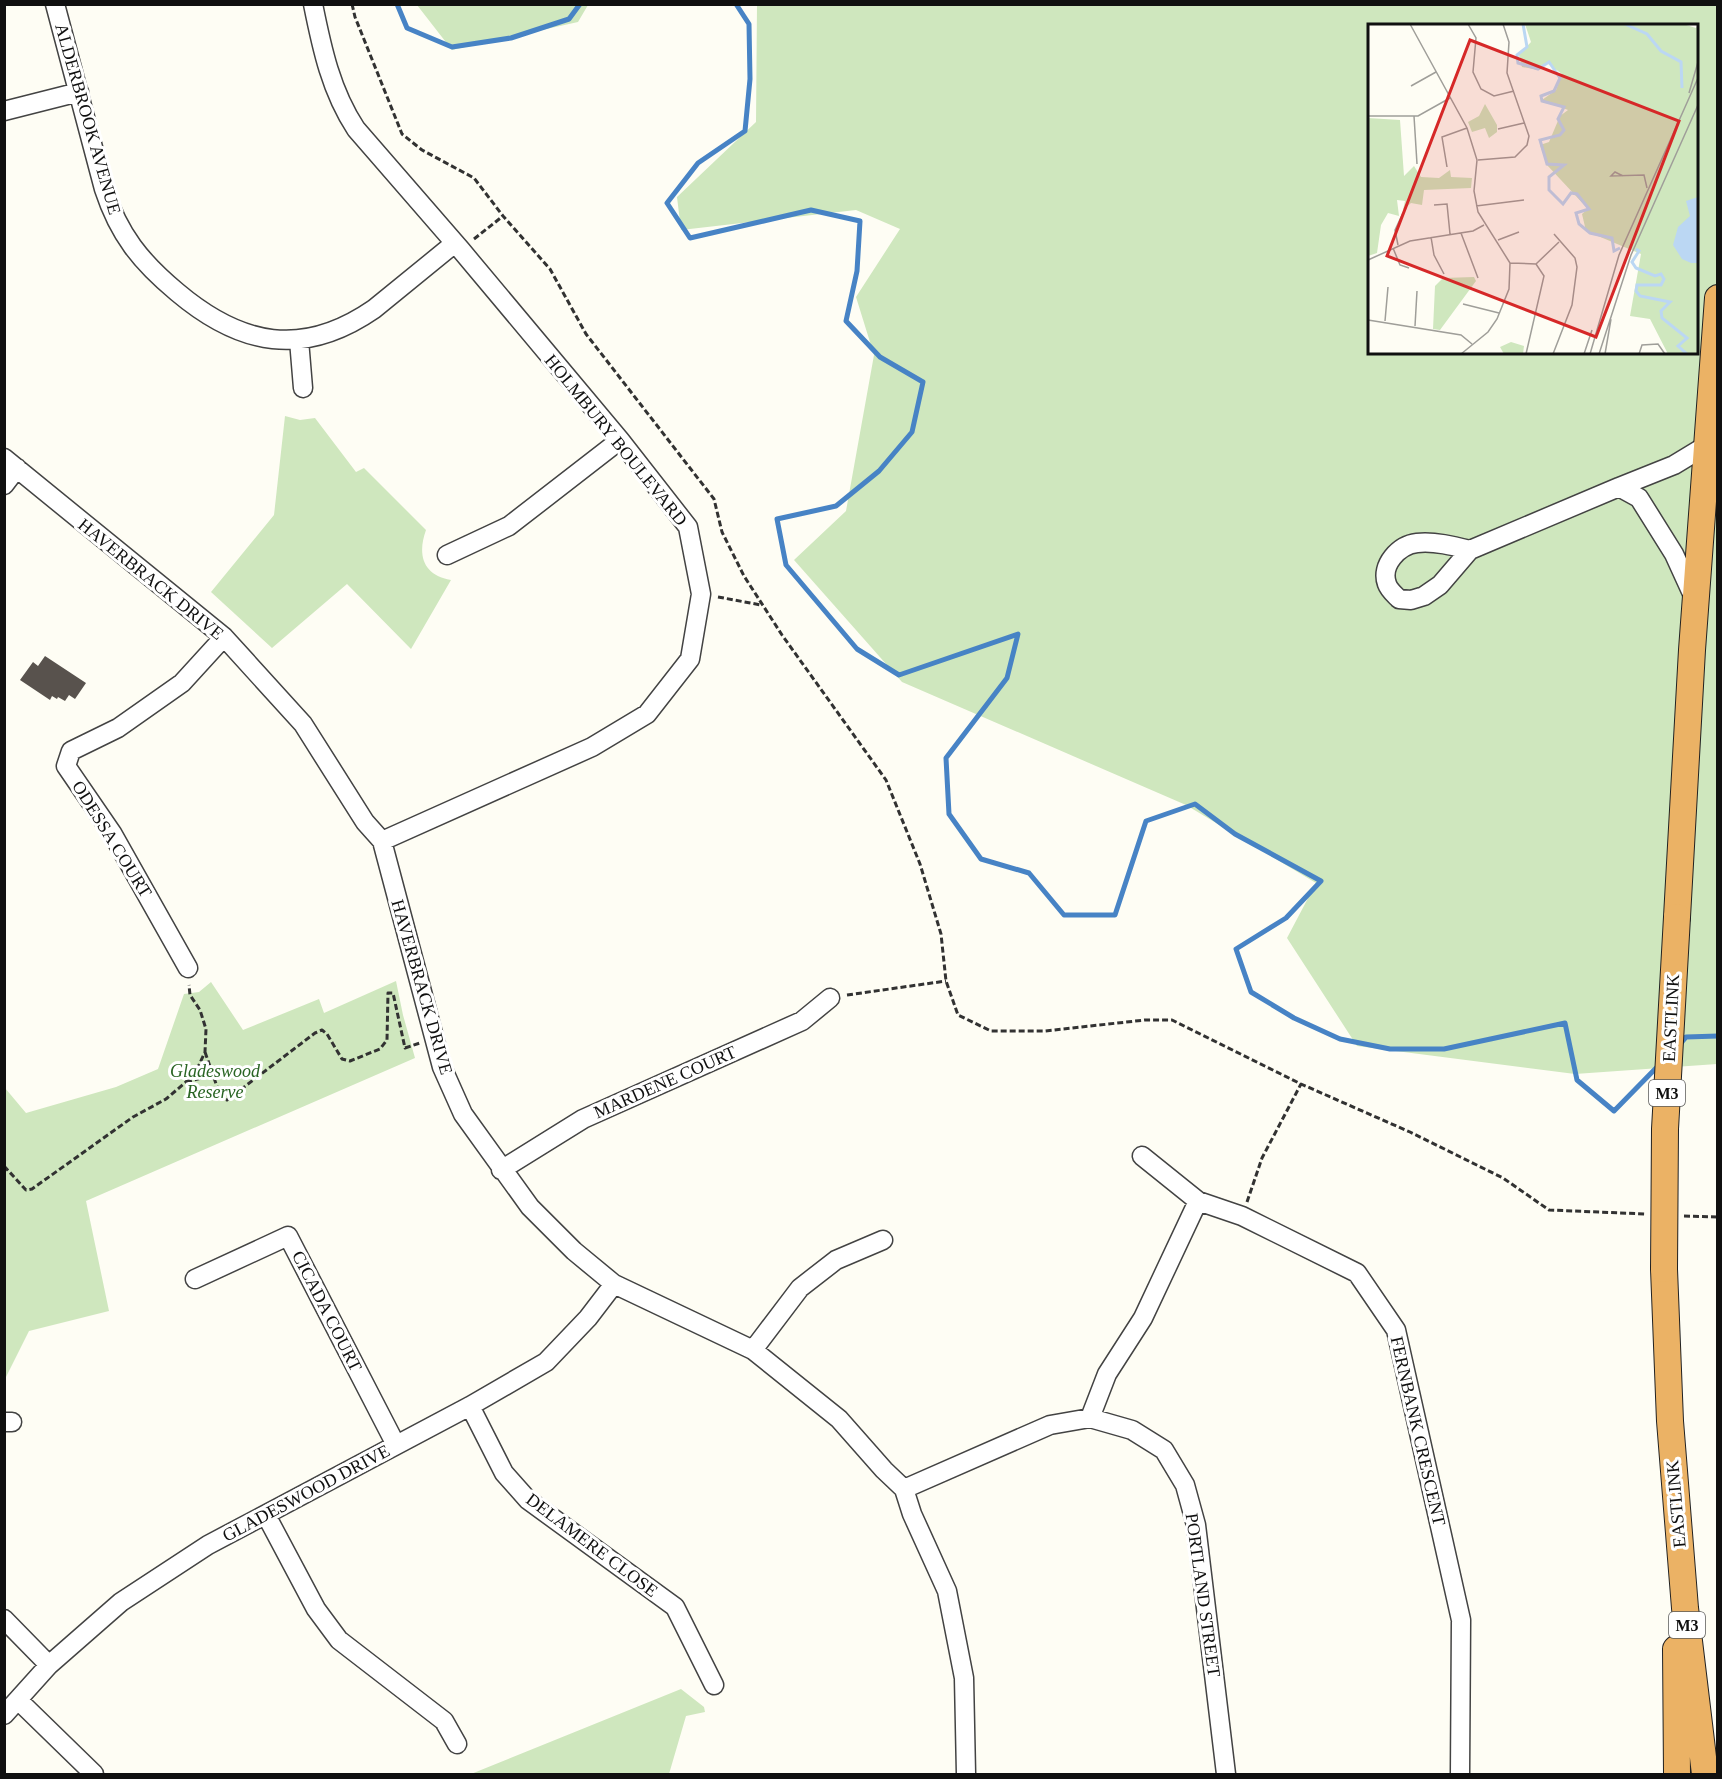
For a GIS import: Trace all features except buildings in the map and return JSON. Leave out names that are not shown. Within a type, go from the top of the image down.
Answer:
[{"type":"highway","name":"EASTLINK","points":[[1705,1774],[1685,1608],[1670,1421],[1664,1269],[1665,1129],[1695,602],[1718,298]]},
{"type":"highway","points":[[1674,1476],[1677,1774]]},
{"type":"street","name":"ALDERBROOK AVENUE","points":[[55,4],[109,204],[121,231],[146,263],[183,297],[221,324],[261,338],[299,340],[331,332],[360,319],[458,247]]},
{"type":"street","name":"HOLMBURY BOULEVARD","points":[[313,4],[327,67],[346,115],[369,147],[458,247],[620,440],[688,527],[701,594],[690,658],[647,714],[592,747],[382,841]]},
{"type":"street","points":[[4,111],[79,92]]},
{"type":"street","points":[[299,340],[303,388]]},
{"type":"street","points":[[447,555],[509,526],[620,440]]},
{"type":"street","points":[[1470,550],[1674,465],[1707,445]]},
{"type":"street","points":[[4,484],[10,463]]},
{"type":"street","name":"HAVERBRACK DRIVE","points":[[10,463],[224,637],[303,724],[364,822],[382,841],[442,1067],[463,1114],[530,1208],[574,1251],[614,1284],[753,1350],[839,1419],[904,1489],[912,1514],[947,1591],[964,1678],[966,1774]]},
{"type":"street","points":[[1619,487],[1639,498],[1674,554],[1695,602]]},
{"type":"street","name":"ODESSA COURT","points":[[188,968],[112,833],[66,766],[71,751],[118,728],[182,682],[224,637]]},
{"type":"street","name":"MARDENE COURT","points":[[501,1170],[583,1119],[802,1022],[830,998]]},
{"type":"street","name":"FERNBANK CRESCENT","points":[[1142,1156],[1198,1201],[1242,1216],[1358,1273],[1396,1330],[1461,1620],[1460,1774]]},
{"type":"street","points":[[1090,1418],[1107,1374],[1143,1318],[1198,1201]]},
{"type":"street","name":"CICADA COURT","points":[[195,1279],[288,1236],[396,1445]]},
{"type":"street","points":[[753,1350],[800,1288],[836,1260],[883,1240]]},
{"type":"street","name":"GLADESWOOD DRIVE","points":[[4,1715],[49,1665],[121,1602],[208,1545],[470,1406],[546,1362],[588,1318],[614,1284]]},
{"type":"street","name":"DELAMERE CLOSE","points":[[470,1406],[504,1473],[528,1500],[675,1607],[714,1684]]},
{"type":"street","name":"PORTLAND STREET","points":[[904,1489],[1050,1425],[1090,1418],[1132,1430],[1164,1450],[1185,1485],[1196,1525],[1226,1774]]},
{"type":"street","points":[[266,1515],[316,1609],[339,1640],[444,1721],[457,1744]]},
{"type":"street","points":[[4,1619],[49,1665]]},
{"type":"street","points":[[18,1700],[94,1774]]},
{"type":"path","points":[[352,4],[355,17],[402,134],[422,150],[474,178],[503,216],[550,269],[586,334],[714,499],[722,532],[744,576],[782,635],[886,780],[920,864],[941,934],[946,981],[958,1015],[991,1031],[1045,1031],[1145,1020],[1172,1020],[1301,1084],[1410,1132],[1503,1178],[1549,1210],[1650,1214]]},
{"type":"path","points":[[458,247],[503,216]]},
{"type":"path","points":[[701,594],[762,605]]},
{"type":"path","points":[[188,968],[190,996],[200,1010],[206,1029],[205,1052],[221,1098],[227,1100],[315,1032],[322,1030],[327,1034],[342,1059],[350,1061],[380,1049],[387,1040],[388,993],[393,993],[405,1047],[433,1040]]},
{"type":"path","points":[[830,998],[946,981]]},
{"type":"path","points":[[4,1166],[26,1190],[32,1189],[133,1116],[166,1099],[186,1082],[198,1067],[205,1052]]},
{"type":"path","points":[[186,1082],[213,1075]]},
{"type":"path","points":[[1242,1216],[1262,1158],[1301,1084]]},
{"type":"path","points":[[1684,1216],[1718,1217]]},
{"type":"green space","points":[[417,5],[588,5],[578,22],[452,50]]},
{"type":"green space","points":[[757,5],[1717,5],[1717,1064],[1575,1074],[1357,1046],[1287,938],[1316,883],[1186,805],[902,682],[794,560],[846,511],[874,355],[856,297],[900,229],[856,210],[681,230],[677,197],[756,122]]},
{"type":"green space","points":[[285,416],[300,420],[315,418],[356,472],[364,468],[426,530],[422,548],[428,569],[434,574],[451,580],[411,649],[347,584],[272,648],[211,592],[274,515]]},
{"type":"green space","name":"Gladeswood Reserve","points":[[396,981],[415,1058],[86,1201],[109,1311],[29,1331],[5,1379],[5,1088],[26,1113],[116,1087],[158,1069],[184,994],[199,992],[211,982],[243,1030],[319,999],[324,1013]]},
{"type":"green space","points":[[681,1689],[704,1707],[705,1712],[686,1716],[669,1774],[471,1774]]},
{"type":"waterway","points":[[397,4],[407,28],[452,47],[511,38],[569,19],[580,4]]},
{"type":"waterway","points":[[736,4],[749,24],[750,79],[745,131],[698,163],[667,203],[690,238],[811,210],[860,221],[857,271],[846,321],[880,357],[923,382],[912,432],[879,471],[836,506],[777,519],[786,565],[857,649],[899,675],[1018,634],[1007,678],[946,758],[949,814],[981,859],[1029,873],[1064,915],[1115,915],[1146,821],[1195,804],[1235,834],[1321,881],[1286,918],[1236,949],[1251,992],[1294,1018],[1340,1039],[1390,1049],[1444,1049],[1565,1023],[1577,1080],[1614,1111],[1661,1063]]},
{"type":"waterway","points":[[1680,1044],[1686,1037],[1718,1036]]}]
